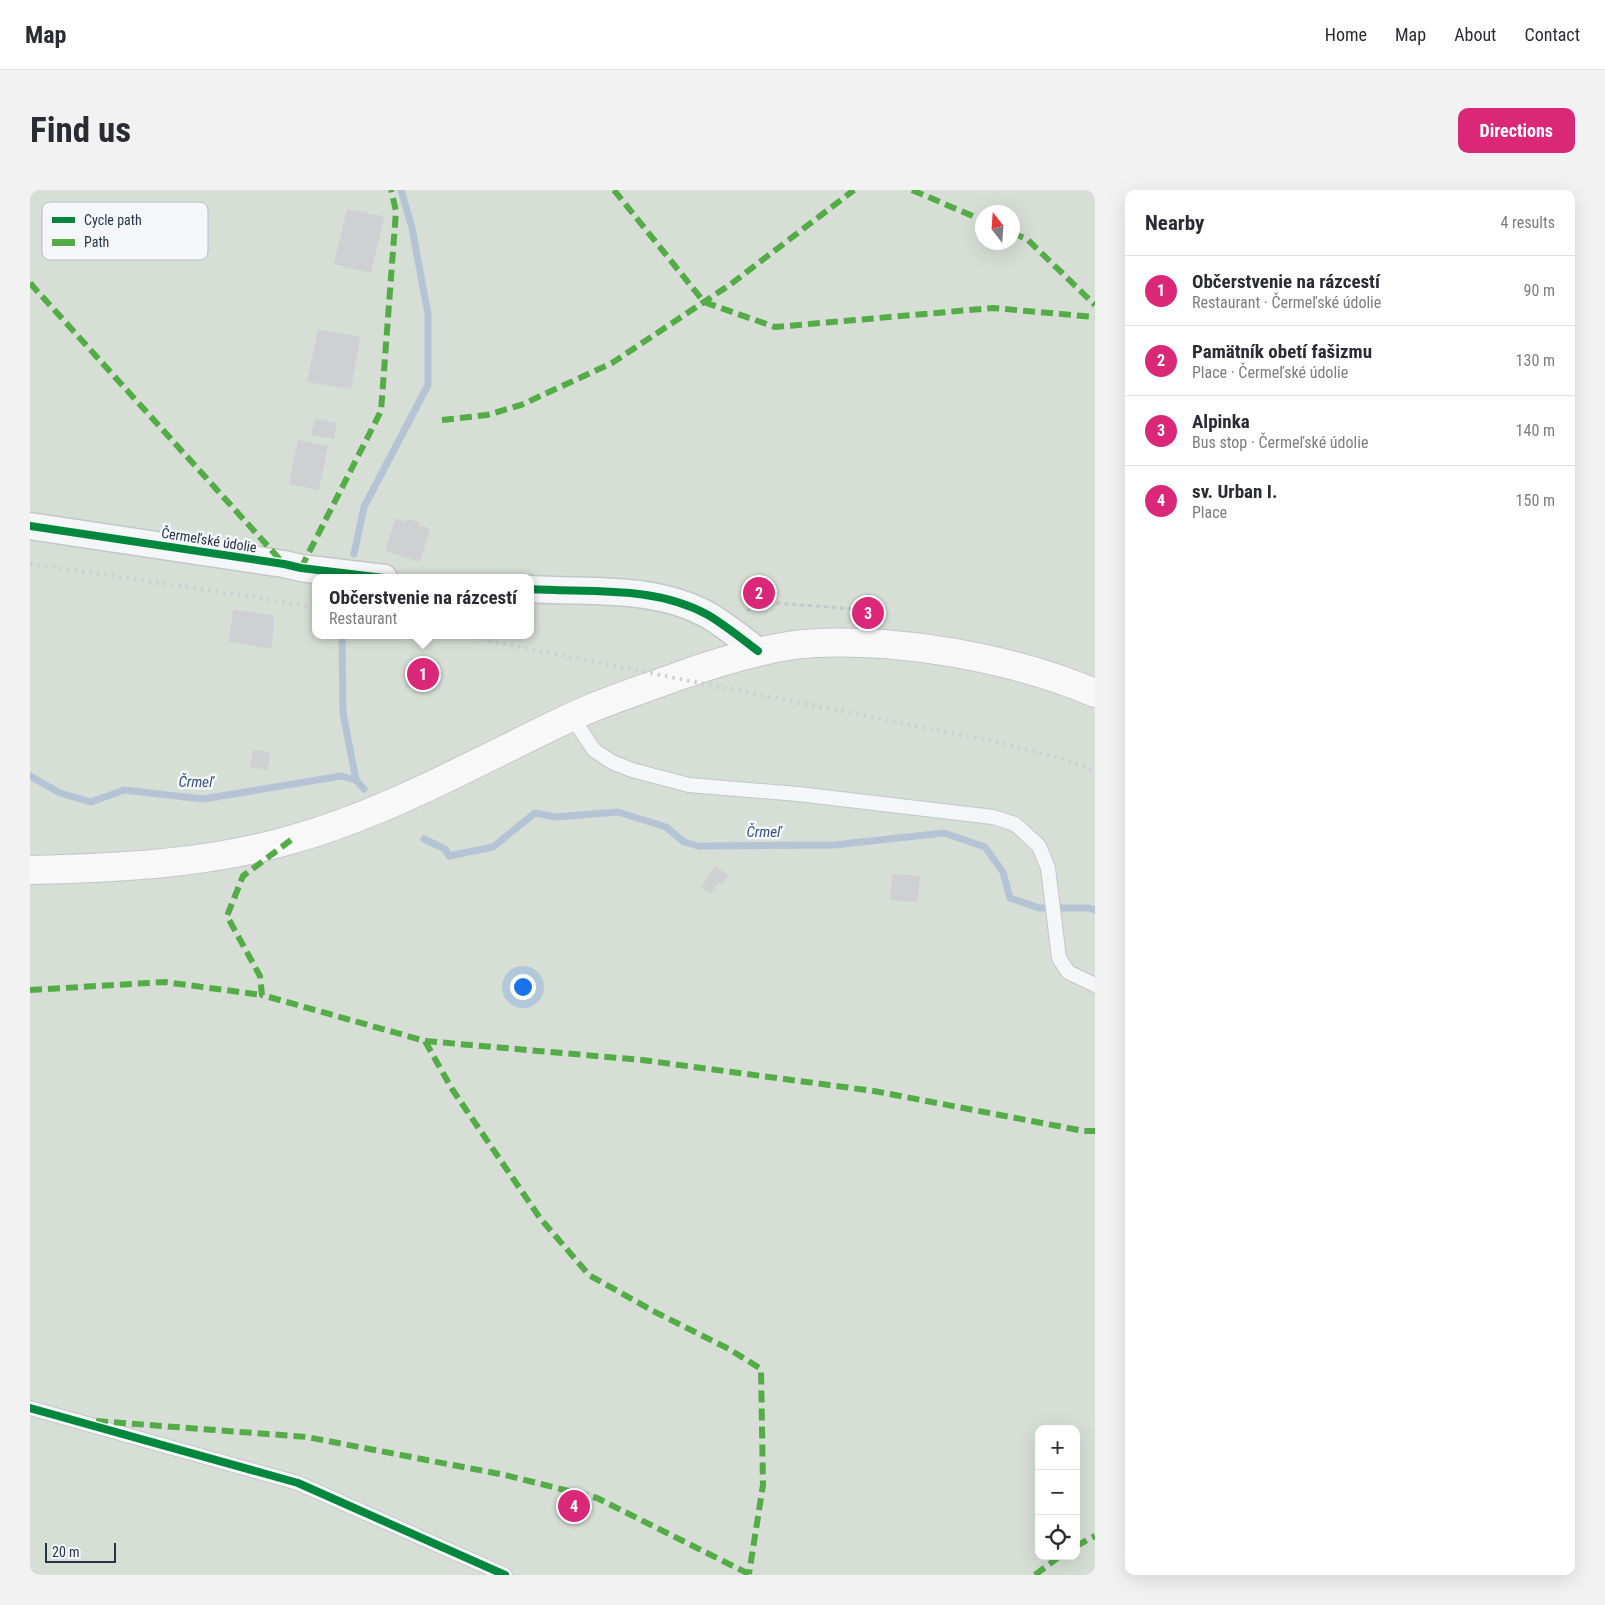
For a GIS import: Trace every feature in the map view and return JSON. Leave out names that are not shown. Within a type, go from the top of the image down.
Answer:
[{"type":"main road","points":[[30,870],[164,864],[236,853],[291,840],[348,821],[416,792],[572,716],[641,688],[758,651],[797,645],[841,642],[931,649],[1038,671],[1095,693]]},
{"type":"street","name":"Čermeľské údolie","points":[[30,526],[351,574]]},
{"type":"street","points":[[534,589],[638,594],[675,601],[708,615],[758,651]]},
{"type":"lane","points":[[572,716],[594,750],[612,762],[632,770],[689,785],[808,795],[994,817],[1015,824],[1039,846],[1048,868],[1060,958],[1068,972],[1095,985]]},
{"type":"lane","points":[[30,1408],[298,1483],[505,1575]]},
{"type":"path","points":[[724,627],[761,602],[868,610]]},
{"type":"shaded area","points":[[30,190],[1095,190],[1095,1575],[30,1575]]},
{"type":"building","points":[[347,209],[384,217],[371,273],[334,264]]},
{"type":"building","points":[[318,329],[360,337],[351,389],[307,382]]},
{"type":"building","points":[[315,419],[337,423],[334,439],[311,435]]},
{"type":"building","points":[[298,440],[328,446],[319,490],[289,484]]},
{"type":"building","points":[[396,518],[407,522],[408,519],[419,522],[418,525],[430,529],[420,562],[385,551]]},
{"type":"building","points":[[233,610],[274,615],[272,649],[229,642]]},
{"type":"building","points":[[411,658],[439,662],[435,691],[406,687]]},
{"type":"building","points":[[253,750],[270,752],[268,770],[250,767]]},
{"type":"building","points":[[715,866],[728,875],[722,884],[719,882],[710,894],[701,888]]},
{"type":"building","points":[[892,874],[920,876],[917,902],[890,900]]},
{"type":"waterway","points":[[354,554],[364,507],[428,385],[428,314],[412,228],[401,190]]},
{"type":"waterway","points":[[342,639],[343,713],[356,780]]},
{"type":"waterway","name":"Črmeľ","points":[[30,776],[60,793],[91,802],[124,790],[203,799],[341,776],[356,780],[364,789]]},
{"type":"waterway","name":"Črmeľ","points":[[424,839],[445,849],[449,856],[493,847],[535,813],[556,817],[618,812],[666,827],[684,842],[698,846],[834,845],[944,833],[985,847],[1003,872],[1010,898],[1039,908],[1089,908],[1095,910]]},
{"type":"railway","points":[[30,564],[249,596],[312,607]]},
{"type":"railway","points":[[479,639],[1007,744],[1063,759],[1095,771]]},
{"type":"marked path","points":[[301,568],[381,411],[396,211],[391,190]]},
{"type":"marked path","points":[[614,190],[704,302],[775,327],[993,308],[1095,317]]},
{"type":"marked path","points":[[442,420],[487,415],[521,405],[612,363],[731,284],[854,190]]},
{"type":"marked path","points":[[912,190],[975,217]]},
{"type":"marked path","points":[[1020,236],[1027,239],[1095,305]]},
{"type":"marked path","points":[[30,283],[284,564]]},
{"type":"marked path","points":[[291,840],[243,876],[227,916],[260,976],[262,995],[425,1041],[452,1089],[540,1218],[589,1275],[655,1312],[729,1349],[761,1369],[763,1485],[749,1574]]},
{"type":"marked path","points":[[30,990],[165,982],[262,995]]},
{"type":"marked path","points":[[425,1041],[642,1060],[874,1091],[1084,1131],[1095,1131]]},
{"type":"marked path","points":[[96,1421],[307,1437],[505,1475],[597,1498],[751,1575]]},
{"type":"marked path","points":[[1080,1544],[1095,1536]]},
{"type":"marked path","points":[[1035,1575],[1055,1560]]},
{"type":"cycle path","points":[[30,526],[351,574]]},
{"type":"cycle path","points":[[534,589],[621,592],[666,599],[687,605],[708,615],[758,651]]},
{"type":"cycle path","points":[[30,1408],[298,1483],[505,1575]]},
{"type":"place","name":"Pamätník obetí fašizmu","points":[[759,593]]},
{"type":"place","name":"Alpinka","points":[[868,613]]},
{"type":"place","name":"Občerstvenie na rázcestí","points":[[423,674]]},
{"type":"place","name":"sv. Urban I.","points":[[574,1506]]}]
